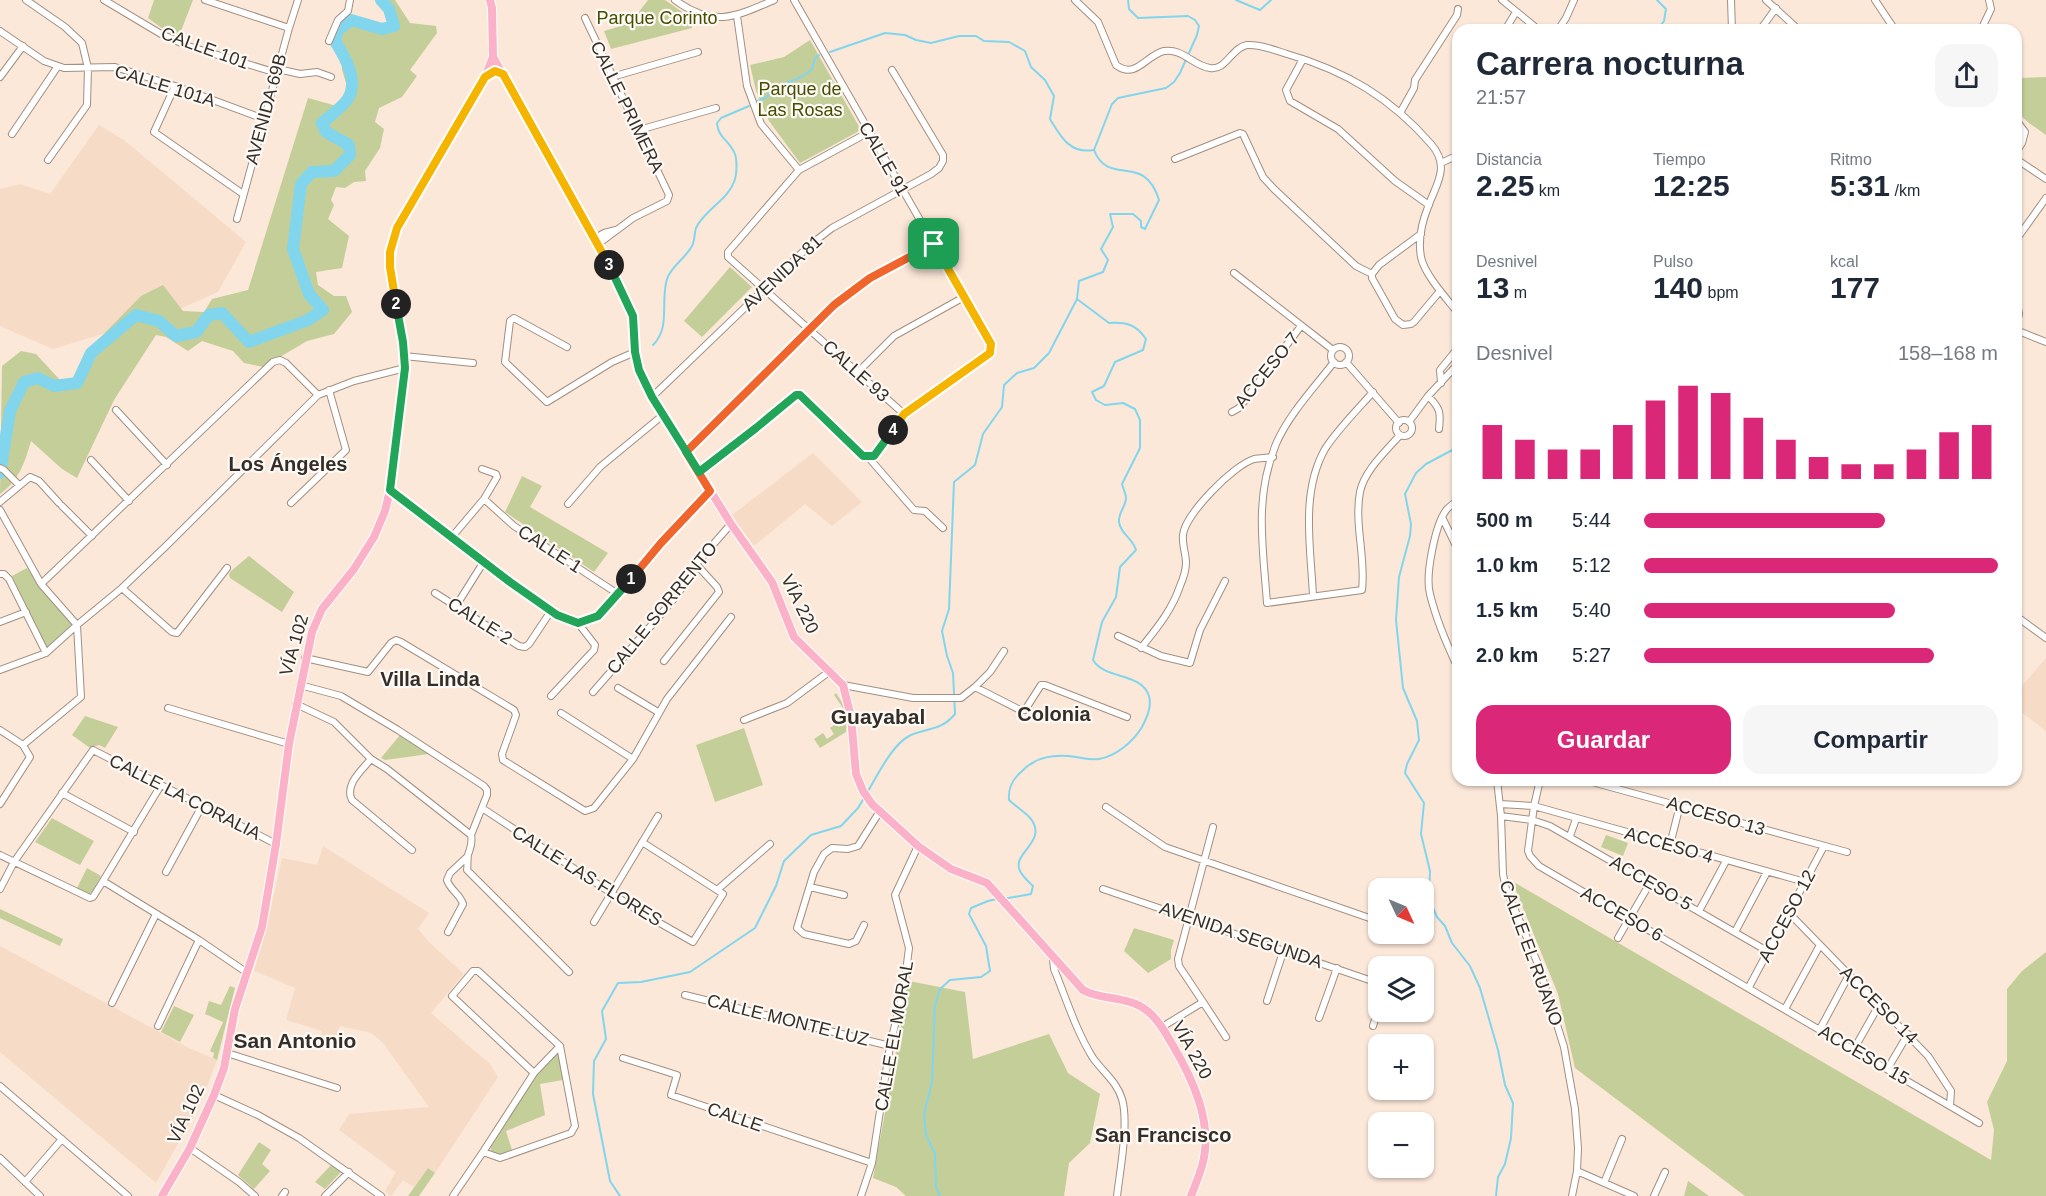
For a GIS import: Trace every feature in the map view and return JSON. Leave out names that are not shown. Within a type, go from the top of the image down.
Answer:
[{"type":"main road","points":[[490,0],[493,57]]},
{"type":"main road","name":"VÍA 220","points":[[493,57],[624,295],[633,316],[635,352],[639,370],[652,397],[731,524],[772,582],[794,637],[843,685],[851,717],[856,774],[863,791],[872,804],[918,846],[951,869],[987,882],[1053,959],[1083,990],[1090,994],[1130,1001],[1142,1007],[1162,1027],[1181,1059],[1200,1100],[1205,1127],[1203,1163],[1191,1196]]},
{"type":"main road","name":"VÍA 102","points":[[162,1196],[190,1148],[214,1095],[227,1053],[235,1009],[264,920],[289,744],[305,657],[312,632],[322,609],[354,569],[374,537],[385,511],[390,490],[405,368],[390,267],[394,236],[485,77],[493,57]]},
{"type":"main road","points":[[485,77],[495,71],[503,74]]},
{"type":"street","points":[[26,0],[65,27],[82,43],[88,68],[87,105],[48,160]]},
{"type":"street","name":"CALLE 101","points":[[104,0],[161,34],[179,42],[277,71],[300,74],[317,72],[331,77]]},
{"type":"street","points":[[205,0],[289,28]]},
{"type":"street","name":"AVENIDA 69B","points":[[237,219],[298,0]]},
{"type":"street","points":[[329,41],[338,20],[348,10],[350,0]]},
{"type":"street","points":[[675,0],[701,15],[720,17],[737,16],[774,0]]},
{"type":"street","name":"CALLE 91","points":[[794,0],[991,344],[990,353],[904,414]]},
{"type":"street","points":[[1075,0],[1098,22],[1116,65],[1122,70],[1131,71],[1164,51],[1179,52],[1198,64],[1216,68],[1239,48],[1246,45],[1257,45],[1303,59],[1357,81],[1376,93],[1434,147],[1441,163],[1440,182],[1429,205],[1421,234],[1420,249],[1423,265],[1452,306]]},
{"type":"street","points":[[1502,0],[1531,24]]},
{"type":"street","points":[[1562,24],[1574,0]]},
{"type":"street","points":[[1731,0],[1732,24]]},
{"type":"street","points":[[1766,0],[1793,24]]},
{"type":"street","points":[[1875,0],[1891,24]]},
{"type":"street","points":[[1984,24],[1991,9],[1989,0]]},
{"type":"street","points":[[1764,24],[1776,8]]},
{"type":"street","points":[[1400,113],[1414,88],[1415,80],[1457,15],[1458,9]]},
{"type":"street","points":[[1508,24],[1516,12]]},
{"type":"street","points":[[737,16],[747,86],[761,124],[799,170],[869,132]]},
{"type":"street","name":"CALLE PRIMERA","points":[[585,18],[668,192],[668,198],[617,230]]},
{"type":"street","points":[[0,31],[44,61],[58,66],[12,134]]},
{"type":"street","points":[[0,77],[23,46]]},
{"type":"street","points":[[612,77],[698,52]]},
{"type":"street","points":[[1303,59],[1286,90],[1290,101],[1338,129],[1395,181],[1429,205]]},
{"type":"street","name":"CALLE 101A","points":[[58,66],[64,68],[115,67],[175,86],[264,119]]},
{"type":"street","name":"AVENIDA 81","points":[[652,397],[810,245],[832,228],[939,168],[943,155],[892,70]]},
{"type":"street","points":[[175,86],[154,132],[243,194]]},
{"type":"street","points":[[639,130],[716,108]]},
{"type":"street","points":[[2022,128],[2025,132],[2022,143]]},
{"type":"street","points":[[1176,159],[1239,133],[1243,134],[1263,177],[1356,266],[1372,274],[1374,282],[1395,319],[1403,325],[1411,324],[1440,291]]},
{"type":"street","points":[[1441,163],[1452,158]]},
{"type":"street","points":[[2022,163],[2046,179]]},
{"type":"street","name":"CALLE 93","points":[[799,170],[728,252],[728,257],[904,414]]},
{"type":"street","points":[[2022,232],[2046,198]]},
{"type":"street","points":[[596,241],[617,230]]},
{"type":"street","points":[[596,241],[604,233],[617,230]]},
{"type":"street","points":[[1372,274],[1379,265],[1421,234]]},
{"type":"street","points":[[686,452],[834,305],[870,278],[934,244]]},
{"type":"street","points":[[1234,273],[1333,350]]},
{"type":"street","points":[[858,372],[894,336],[964,297]]},
{"type":"street","points":[[567,347],[514,318],[510,321],[504,362],[547,402],[612,362],[635,352]]},
{"type":"street","name":"ACCESO 7","points":[[1232,412],[1239,408],[1301,326]]},
{"type":"street","points":[[2022,332],[2046,342]]},
{"type":"street","points":[[1333,350],[1341,347],[1346,349],[1349,354],[1346,362]]},
{"type":"street","points":[[1333,350],[1334,362]]},
{"type":"street","points":[[1440,383],[1440,370],[1452,355]]},
{"type":"street","points":[[404,356],[474,363]]},
{"type":"street","points":[[41,584],[273,362],[280,360],[286,363],[318,394]]},
{"type":"street","points":[[1334,362],[1341,364],[1346,362]]},
{"type":"street","points":[[1334,362],[1286,427],[1266,478],[1261,516],[1267,603],[1362,590],[1360,491],[1371,470],[1400,435]]},
{"type":"street","points":[[1346,362],[1399,423]]},
{"type":"street","points":[[0,670],[45,653],[122,588],[318,394],[382,372],[405,368]]},
{"type":"street","points":[[1409,422],[1428,396],[1452,370]]},
{"type":"street","points":[[291,503],[346,450],[328,390]]},
{"type":"street","points":[[1313,596],[1309,519],[1310,500],[1317,470],[1326,449],[1373,392]]},
{"type":"street","points":[[699,472],[796,395],[800,395],[866,457],[914,510],[925,511],[943,528]]},
{"type":"street","points":[[1428,396],[1439,408],[1441,417],[1439,429]]},
{"type":"street","points":[[116,410],[167,465]]},
{"type":"street","points":[[866,457],[877,453],[904,414]]},
{"type":"street","points":[[568,504],[600,467],[663,415]]},
{"type":"street","points":[[1404,420],[1409,422],[1412,426],[1410,434],[1400,435],[1396,428],[1399,423],[1404,420]]},
{"type":"street","points":[[1141,648],[1169,612],[1180,588],[1186,562],[1183,536],[1185,527],[1191,518],[1208,495],[1224,479],[1253,459],[1273,457]]},
{"type":"street","points":[[91,460],[129,501]]},
{"type":"street","points":[[0,468],[19,485]]},
{"type":"street","points":[[451,538],[484,499],[497,476],[482,469]]},
{"type":"street","points":[[0,502],[30,477],[34,478],[92,536]]},
{"type":"street","points":[[390,490],[483,563],[551,611],[578,623],[595,645],[594,650],[550,696]]},
{"type":"street","points":[[578,623],[598,616],[710,491]]},
{"type":"street","name":"CALLE 1","points":[[484,499],[514,526],[618,594]]},
{"type":"street","points":[[1452,506],[1442,517],[1429,572],[1429,592],[1440,628],[1452,655]]},
{"type":"street","points":[[0,510],[41,584],[77,625],[81,697],[23,745]]},
{"type":"street","points":[[1442,517],[1452,538]]},
{"type":"street","name":"CALLE SORRENTO","points":[[593,692],[678,594],[696,564],[731,524]]},
{"type":"street","points":[[456,606],[483,563]]},
{"type":"street","points":[[664,661],[719,592],[696,564]]},
{"type":"street","points":[[122,588],[171,632],[177,633],[227,568]]},
{"type":"street","points":[[2,574],[9,579],[45,653]]},
{"type":"street","points":[[1118,636],[1161,656],[1190,663],[1200,630],[1225,581]]},
{"type":"street","name":"CALLE 2","points":[[435,593],[519,646],[525,647],[551,611]]},
{"type":"street","points":[[0,622],[26,612]]},
{"type":"street","points":[[305,657],[368,672],[391,643],[396,640],[401,642],[514,710],[516,715],[501,754],[503,759],[585,811],[594,808],[633,759],[667,699],[731,618]]},
{"type":"street","points":[[2022,620],[2046,638]]},
{"type":"street","points":[[843,685],[913,698],[961,698],[990,672],[1004,651]]},
{"type":"street","points":[[744,720],[787,703],[830,671]]},
{"type":"street","points":[[300,685],[341,696],[398,730],[488,790],[471,836],[470,852],[450,873],[447,880],[448,885],[463,903],[448,932]]},
{"type":"street","points":[[975,687],[1020,710],[1025,710],[1041,685],[1045,685],[1127,717]]},
{"type":"street","points":[[618,688],[658,712]]},
{"type":"street","points":[[296,704],[334,722],[371,759],[387,769],[471,836]]},
{"type":"street","points":[[168,708],[289,744]]},
{"type":"street","points":[[561,713],[633,759]]},
{"type":"street","points":[[0,730],[23,745],[29,760],[0,804]]},
{"type":"street","name":"CALLE LA CORALIA","points":[[62,793],[93,750],[276,844]]},
{"type":"street","points":[[371,759],[350,787],[352,800],[412,849]]},
{"type":"street","points":[[0,855],[90,898],[93,897],[161,785]]},
{"type":"street","name":"CALLE EL RUANO","points":[[1498,786],[1506,889],[1538,964],[1564,1047],[1575,1109],[1578,1148],[1577,1171],[1572,1196]]},
{"type":"street","name":"ACCESO 6","points":[[1539,786],[1528,851],[1534,862],[1749,987]]},
{"type":"street","name":"ACCESO 13","points":[[1608,786],[1847,852]]},
{"type":"street","points":[[0,889],[14,862],[62,793],[134,832]]},
{"type":"street","name":"ACCESO 4","points":[[1500,804],[1534,806],[1805,882]]},
{"type":"street","points":[[1670,845],[1680,805]]},
{"type":"street","points":[[166,872],[202,806]]},
{"type":"street","points":[[1106,807],[1165,847],[1368,917]]},
{"type":"street","name":"CALLE LAS FLORES","points":[[482,808],[611,893],[693,942],[723,894],[717,890]]},
{"type":"street","points":[[864,925],[856,941],[849,944],[800,932],[798,924],[806,906],[814,872],[824,854],[832,848],[848,849],[858,846],[880,811]]},
{"type":"street","points":[[594,922],[658,816]]},
{"type":"street","name":"ACCESO 5","points":[[1501,816],[1532,820],[1570,836],[1769,951]]},
{"type":"street","points":[[1570,836],[1576,819]]},
{"type":"street","points":[[1213,827],[1178,959],[1179,966],[1226,1037]]},
{"type":"street","points":[[642,842],[717,890],[770,844]]},
{"type":"street","name":"CALLE EL MORAL","points":[[861,1196],[872,1163],[909,948],[895,895],[918,846]]},
{"type":"street","name":"ACCESO 12","points":[[1749,987],[1824,846]]},
{"type":"street","points":[[467,857],[467,870],[569,972]]},
{"type":"street","points":[[1699,911],[1726,861]]},
{"type":"street","points":[[1735,932],[1767,872]]},
{"type":"street","points":[[103,881],[199,939],[246,972]]},
{"type":"street","points":[[1618,938],[1650,883]]},
{"type":"street","points":[[810,887],[844,895]]},
{"type":"street","name":"AVENIDA SEGUNDA","points":[[1103,889],[1188,916],[1368,979]]},
{"type":"street","name":"ACCESO 14","points":[[1789,913],[1928,1056],[1948,1085],[1952,1098],[1950,1106]]},
{"type":"street","points":[[112,1003],[156,914]]},
{"type":"street","points":[[158,1026],[199,939]]},
{"type":"street","points":[[1785,1009],[1821,945]]},
{"type":"street","points":[[1267,1001],[1284,949]]},
{"type":"street","points":[[1053,959],[1054,969],[1080,1033],[1094,1059],[1113,1080],[1123,1100],[1123,1136],[1117,1196]]},
{"type":"street","points":[[1319,1018],[1337,968]]},
{"type":"street","points":[[483,1152],[500,1158],[574,1130],[560,1046],[476,970],[473,971],[452,994],[453,998],[534,1073]]},
{"type":"street","points":[[1820,1029],[1849,975]]},
{"type":"street","name":"ACCESO 15","points":[[1749,987],[1979,1123]]},
{"type":"street","name":"CALLE MONTE LUZ","points":[[685,995],[891,1046]]},
{"type":"street","points":[[1162,1027],[1203,1002]]},
{"type":"street","points":[[1854,1049],[1879,1005]]},
{"type":"street","points":[[1373,1026],[1374,1022]]},
{"type":"street","points":[[1888,1068],[1908,1034]]},
{"type":"street","points":[[453,1196],[534,1073],[560,1046]]},
{"type":"street","points":[[227,1053],[338,1088]]},
{"type":"street","name":"CALLE","points":[[623,1058],[677,1075],[671,1095],[872,1163]]},
{"type":"street","points":[[0,1086],[128,1196]]},
{"type":"street","points":[[214,1095],[258,1115],[299,1138],[381,1196]]},
{"type":"street","points":[[25,1182],[62,1139]]},
{"type":"street","points":[[1604,1183],[1622,1139]]},
{"type":"street","points":[[190,1148],[255,1196]]},
{"type":"street","points":[[0,1158],[40,1196]]},
{"type":"street","points":[[1577,1171],[1634,1196]]},
{"type":"street","points":[[325,1196],[349,1172]]},
{"type":"street","points":[[1654,1196],[1665,1172]]},
{"type":"shaded area","points":[[99,125],[124,140],[246,242],[218,292],[168,314],[53,349],[0,326],[0,189],[20,184],[50,194]]},
{"type":"shaded area","points":[[813,453],[862,502],[832,526],[805,504],[754,546],[732,515]]},
{"type":"shaded area","points":[[2046,658],[2046,731],[2022,713],[2022,686]]},
{"type":"shaded area","points":[[323,846],[429,913],[418,929],[464,974],[431,1013],[490,1064],[498,1077],[435,1173],[428,1168],[414,1187],[403,1180],[391,1196],[385,1191],[396,1172],[339,1130],[349,1114],[429,1107],[383,1043],[371,1033],[340,1026],[332,1045],[320,1041],[322,1031],[286,1020],[295,988],[254,971],[268,922],[282,858],[317,865]]},
{"type":"shaded area","points":[[0,946],[189,1048],[217,1060],[201,1102],[156,1183],[0,1052]]},
{"type":"green space","points":[[154,0],[193,0],[179,36],[163,29],[148,18]]},
{"type":"green space","points":[[383,0],[395,0],[410,23],[436,26],[437,33],[410,70],[417,76],[402,97],[379,108],[375,122],[384,129],[380,148],[365,171],[366,181],[354,182],[345,188],[336,187],[331,200],[334,205],[328,219],[349,236],[342,268],[316,272],[318,285],[334,296],[346,296],[352,312],[334,334],[307,341],[263,367],[244,363],[233,351],[202,341],[188,351],[166,337],[156,335],[114,400],[77,478],[62,469],[31,441],[24,464],[17,477],[0,494],[2,366],[21,351],[36,354],[60,380],[73,381],[91,347],[141,296],[163,285],[183,311],[204,312],[212,299],[248,290],[308,98],[337,106],[348,89],[342,70],[341,32],[351,24],[380,33],[395,27],[394,12]]},
{"type":"green space","name":"Parque Corinto","points":[[648,0],[665,0],[691,18],[692,28],[611,49],[604,31],[634,22],[635,17]]},
{"type":"green space","name":"Parque de Las Rosas","points":[[810,40],[861,130],[800,163],[769,121],[756,91],[750,65],[784,57]]},
{"type":"green space","points":[[2046,77],[2046,135],[2022,117],[2022,78]]},
{"type":"green space","points":[[730,267],[752,287],[702,337],[684,321]]},
{"type":"green space","points":[[522,476],[542,486],[530,507],[608,553],[594,572],[505,512]]},
{"type":"green space","points":[[249,556],[294,592],[282,612],[230,578],[231,571]]},
{"type":"green space","points":[[27,568],[72,624],[47,647],[12,576]]},
{"type":"green space","points":[[836,693],[847,710],[846,732],[820,748],[814,739],[823,733],[827,739],[834,734],[830,728],[837,723],[833,716],[843,708],[834,695]]},
{"type":"green space","points":[[85,716],[118,727],[105,748],[99,745],[90,748],[72,735]]},
{"type":"green space","points":[[744,728],[763,785],[715,802],[696,745]]},
{"type":"green space","points":[[400,735],[429,754],[385,760],[381,758]]},
{"type":"green space","points":[[52,818],[94,841],[80,865],[35,842]]},
{"type":"green space","points":[[1606,835],[1628,843],[1623,856],[1601,847]]},
{"type":"green space","points":[[87,868],[101,876],[89,894],[77,888]]},
{"type":"green space","points":[[1512,881],[1991,1160],[1994,1130],[1987,1102],[2007,1061],[2007,989],[2022,971],[2046,952],[2046,1196],[1745,1196],[1575,1068],[1558,994]]},
{"type":"green space","points":[[0,909],[63,939],[60,946],[0,918]]},
{"type":"green space","points":[[1134,928],[1174,940],[1171,959],[1148,973],[1124,951]]},
{"type":"green space","points":[[909,981],[965,992],[973,1059],[1049,1034],[1068,1073],[1100,1094],[1090,1143],[1069,1163],[1064,1196],[906,1196],[896,1187],[873,1178]]},
{"type":"green space","points":[[230,986],[235,988],[217,1060],[213,1058],[214,1053],[210,1051],[223,1022],[205,1014],[209,1001],[221,1005]]},
{"type":"green space","points":[[174,1006],[194,1015],[180,1042],[161,1032]]},
{"type":"green space","points":[[558,1053],[563,1080],[540,1084],[545,1115],[506,1131],[512,1150],[499,1156],[492,1153],[490,1146],[534,1078]]},
{"type":"green space","points":[[259,1142],[271,1150],[262,1164],[270,1171],[254,1189],[238,1175]]},
{"type":"green space","points":[[331,1165],[341,1172],[325,1189],[315,1182]]},
{"type":"green space","points":[[428,1168],[435,1173],[419,1196],[408,1196]]},
{"type":"green space","points":[[1688,1181],[1709,1196],[1684,1196]]},
{"type":"waterway","points":[[0,473],[10,411],[24,382],[38,378],[54,386],[77,383],[91,353],[136,315],[159,321],[176,336],[196,332],[209,315],[222,313],[249,342],[308,320],[323,310],[309,294],[293,249],[301,184],[312,172],[334,171],[350,155],[349,145],[326,132],[322,123],[339,109],[351,93],[350,70],[335,41],[338,30],[351,20],[382,29],[394,26],[389,9],[381,0]]},
{"type":"waterway","points":[[867,793],[885,762],[903,740],[944,724],[955,714],[953,673],[942,631],[949,609],[954,482],[975,465],[983,434],[1002,407],[1004,385],[1017,373],[1034,368],[1049,353],[1077,299],[1079,281],[1103,272],[1108,260],[1101,249],[1113,227],[1110,214],[1133,214],[1141,221],[1141,227],[1145,229],[1159,200],[1153,185],[1145,177],[1108,167],[1100,161],[1094,150],[1112,104],[1118,98],[1166,88],[1174,82],[1197,35],[1199,26],[1188,16],[1138,18],[1129,9],[1128,0]]},
{"type":"waterway","points":[[1236,0],[1260,10],[1271,0]]},
{"type":"waterway","points":[[1657,0],[1666,9],[1662,24]]},
{"type":"waterway","points":[[830,52],[885,33],[905,35],[931,43],[959,36],[976,36],[984,41],[1009,42],[1025,51],[1031,67],[1045,80],[1054,96],[1050,119],[1062,138],[1072,147],[1085,151],[1093,150]]},
{"type":"waterway","points":[[758,101],[778,87],[803,76],[812,69],[815,58],[819,55]]},
{"type":"waterway","points":[[653,345],[662,330],[665,288],[669,274],[692,246],[696,228],[704,216],[726,195],[735,179],[735,153],[721,135],[717,123],[721,118],[749,106]]},
{"type":"waterway","points":[[1003,899],[1031,894],[1033,886],[1021,873],[1019,865],[1020,859],[1033,841],[1035,827],[1029,816],[1009,800],[1011,784],[1015,778],[1033,762],[1046,757],[1096,759],[1112,755],[1129,743],[1138,733],[1146,719],[1150,700],[1145,688],[1139,683],[1106,671],[1093,660],[1102,622],[1116,597],[1120,567],[1136,550],[1122,530],[1119,519],[1126,498],[1122,484],[1140,448],[1140,420],[1135,409],[1123,403],[1105,405],[1096,400],[1092,392],[1104,386],[1115,362],[1143,350],[1146,339],[1130,325],[1109,323],[1077,299]]},
{"type":"waterway","points":[[1452,450],[1426,464],[1416,473],[1405,494],[1411,524],[1399,577],[1396,620],[1403,688],[1417,721],[1419,740],[1405,773],[1424,803],[1421,834],[1430,871],[1429,899],[1452,943],[1470,966],[1480,988],[1498,1050],[1505,1085],[1513,1103],[1511,1138],[1505,1164],[1498,1177],[1496,1196]]},
{"type":"waterway","points":[[620,1196],[610,1181],[593,1094],[594,1061],[606,1039],[602,1011],[618,983],[641,982],[690,972],[755,928],[776,886],[784,861],[811,835],[841,826],[864,798]]},
{"type":"waterway","points":[[940,1196],[936,1187],[935,1154],[926,1135],[924,1114],[932,1082],[935,1005],[940,989],[950,980],[981,977],[990,971],[986,946],[969,914],[971,908],[997,899]]},
{"type":"district","name":"Los Ángeles","points":[[288,464]]},
{"type":"district","name":"Villa Linda","points":[[430,679]]},
{"type":"district","name":"Colonia","points":[[1054,714]]},
{"type":"district","name":"Guayabal","points":[[878,717]]},
{"type":"district","name":"San Antonio","points":[[295,1041]]},
{"type":"district","name":"San Francisco","points":[[1163,1135]]},
{"type":"route","points":[[934,244],[870,278],[834,305],[686,452],[710,491],[661,543],[605,610],[591,620],[578,623],[557,615],[483,563],[390,490],[405,368],[403,342],[390,267],[390,252],[399,224],[485,77],[492,72],[503,74],[595,238],[633,316],[635,352],[639,370],[652,397],[686,452],[699,472],[796,395],[800,395],[863,456],[869,458],[874,456],[904,414],[990,353],[991,344],[934,244]]}]
